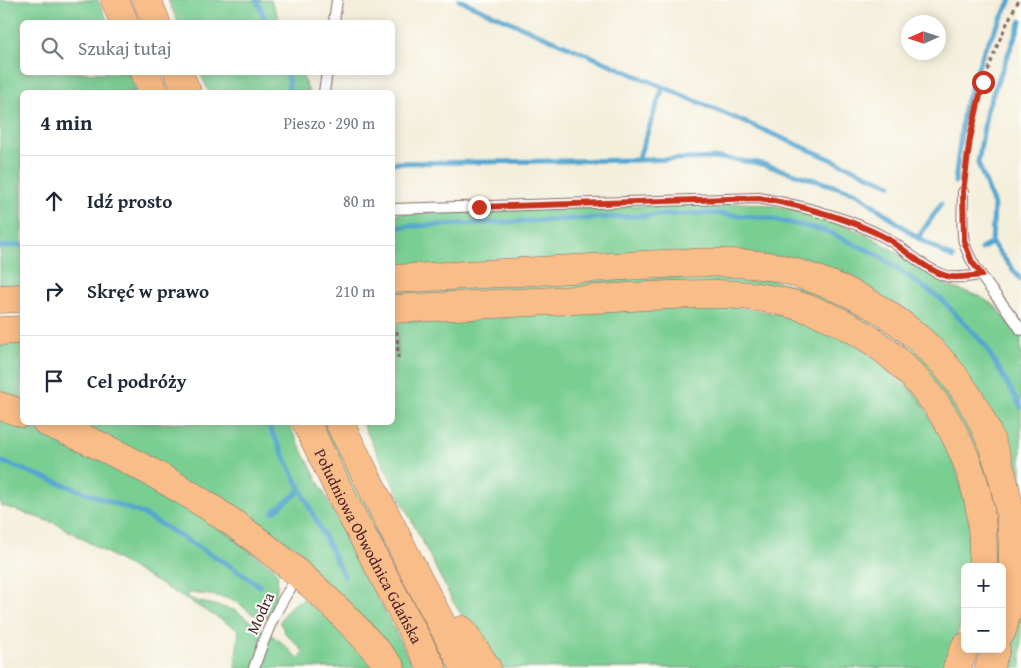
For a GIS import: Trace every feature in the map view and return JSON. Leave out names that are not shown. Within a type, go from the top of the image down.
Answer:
[{"type":"highway","points":[[115,0],[123,20]]},
{"type":"highway","points":[[147,0],[155,20]]},
{"type":"highway","points":[[146,75],[153,90]]},
{"type":"highway","points":[[179,75],[186,90]]},
{"type":"highway","points":[[395,279],[717,263],[777,268],[834,286],[862,298],[889,314],[936,355],[958,382],[987,430],[1000,465],[1013,524],[1014,562],[1012,588],[1006,614]]},
{"type":"highway","points":[[395,317],[632,298],[746,296],[791,304],[825,314],[872,340],[900,362],[929,395],[951,426],[966,458],[978,500],[983,536],[983,563]]},
{"type":"highway","points":[[0,299],[20,298]]},
{"type":"highway","points":[[0,331],[20,330]]},
{"type":"highway","points":[[0,406],[20,412]]},
{"type":"highway","points":[[53,425],[158,475],[235,524],[300,575],[334,606],[391,668]]},
{"type":"highway","name":"Południowa Obwodnica Gdańska","points":[[307,425],[342,498],[432,668]]},
{"type":"highway","name":"Południowa Obwodnica Gdańska","points":[[340,425],[416,576],[465,668]]},
{"type":"highway","points":[[416,576],[455,619],[487,668]]},
{"type":"highway","points":[[957,668],[963,653]]},
{"type":"highway","points":[[989,668],[995,653]]},
{"type":"lane","points":[[334,20],[337,0]]},
{"type":"lane","points":[[324,90],[327,75]]},
{"type":"lane","points":[[963,192],[964,241],[972,262],[1012,314],[1021,330]]},
{"type":"lane","points":[[395,209],[759,198],[805,207],[845,221],[886,238],[932,269],[950,277],[982,275]]},
{"type":"lane","name":"Modra","points":[[254,668],[269,628],[285,596],[300,575]]},
{"type":"path","points":[[963,192],[970,138],[983,82],[1007,22],[1019,0]]},
{"type":"path","points":[[395,327],[398,358]]},
{"type":"green space","points":[[0,0],[98,0],[107,20],[20,20],[20,75],[130,75],[136,90],[20,90],[20,288],[0,289]]},
{"type":"green space","points":[[168,0],[271,0],[279,20],[177,20]]},
{"type":"green space","points":[[201,75],[302,75],[308,90],[208,90]]},
{"type":"green space","points":[[743,203],[798,210],[844,225],[871,237],[950,287],[979,296],[995,306],[1021,338],[1021,503],[1005,445],[842,277],[395,269],[395,214]]},
{"type":"green space","points":[[704,275],[770,279],[818,292],[889,329],[937,373],[973,429],[996,493],[1002,563],[993,563],[979,462],[830,305],[395,299],[395,290]]},
{"type":"green space","points":[[725,305],[800,317],[865,349],[920,400],[951,452],[968,507],[972,563],[961,563],[961,624],[943,668],[495,668],[452,600],[363,425],[395,425],[395,325],[398,357],[397,319]]},
{"type":"green space","points":[[20,339],[20,404],[0,397],[0,340]]},
{"type":"green space","points":[[0,413],[20,421],[20,425],[31,425],[49,432],[168,490],[277,572],[276,597],[265,619],[253,615],[238,603],[224,598],[191,593],[186,594],[187,597],[234,610],[280,641],[299,659],[304,652],[285,633],[280,622],[285,613],[295,603],[310,599],[381,668],[235,668],[239,630],[57,524],[0,505]]},
{"type":"green space","points":[[71,425],[289,425],[414,668],[401,668],[372,635]]},
{"type":"green space","points":[[318,425],[329,425],[454,668],[443,668]]},
{"type":"green space","points":[[1021,600],[1021,668],[1001,668],[1015,628]]},
{"type":"waterway","points":[[257,0],[265,20]]},
{"type":"waterway","points":[[459,0],[663,87]]},
{"type":"waterway","points":[[955,182],[964,108],[984,50],[1011,0]]},
{"type":"waterway","points":[[981,249],[992,243],[994,205],[978,163],[987,109],[1021,21]]},
{"type":"waterway","points":[[287,75],[289,80],[288,90]]},
{"type":"waterway","points":[[891,185],[663,87],[638,160],[721,158],[759,163],[857,193],[918,238]]},
{"type":"waterway","points":[[395,163],[638,160]]},
{"type":"waterway","points":[[941,204],[918,238],[953,258]]},
{"type":"waterway","points":[[395,227],[708,213],[768,218],[826,231],[876,254],[941,299],[984,344],[1021,407]]},
{"type":"waterway","points":[[992,243],[1021,280]]},
{"type":"waterway","points":[[0,247],[20,245]]},
{"type":"waterway","points":[[268,425],[344,576]]},
{"type":"waterway","points":[[0,461],[143,514],[229,565],[260,586]]},
{"type":"waterway","points":[[273,512],[301,490]]},
{"type":"route","points":[[479,207],[759,198],[805,207],[845,221],[886,238],[932,269],[950,277],[982,275],[972,262],[964,241],[963,192],[970,138],[983,82]]}]
